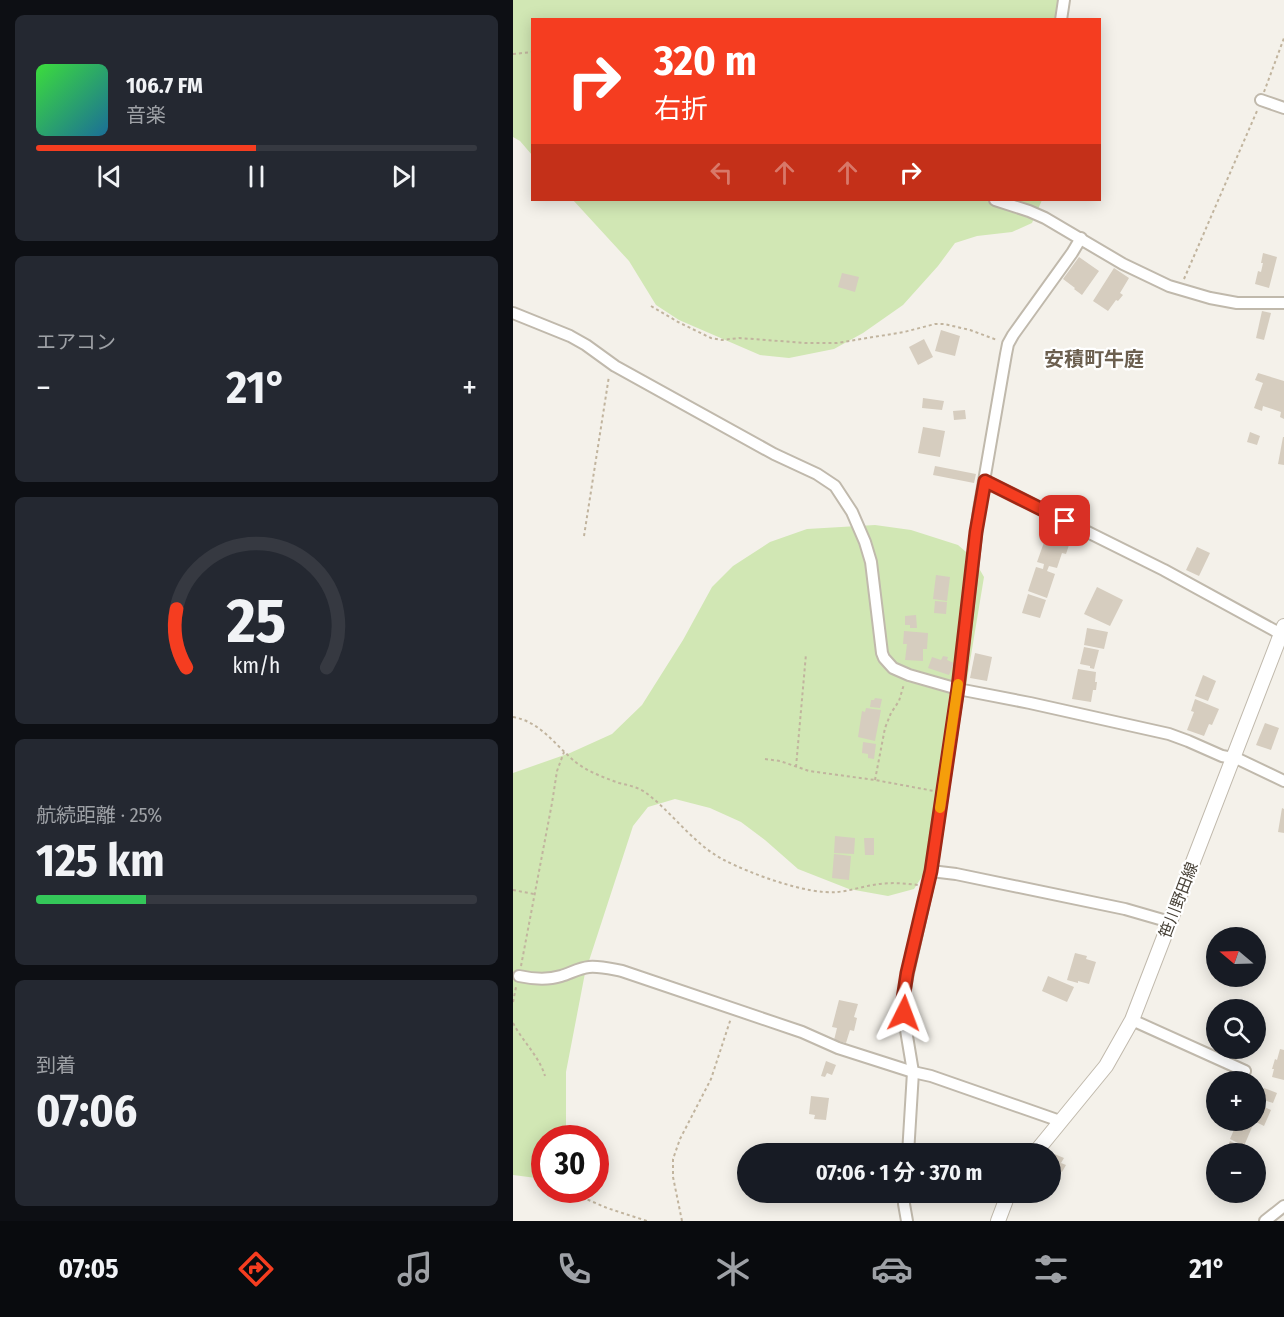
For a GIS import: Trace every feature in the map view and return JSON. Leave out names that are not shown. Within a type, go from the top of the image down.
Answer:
[{"type":"street","points":[[1061,18],[1064,0]]},
{"type":"street","points":[[1261,100],[1284,108]]},
{"type":"street","points":[[1002,201],[1030,205],[1123,264],[1169,286],[1237,303],[1284,303]]},
{"type":"street","points":[[909,1143],[913,1072],[903,999],[931,871],[958,688],[975,543],[1008,344],[1081,238]]},
{"type":"street","points":[[513,313],[570,336],[615,366],[774,454],[827,479],[835,486],[852,512],[871,562],[884,658],[893,668],[958,688],[1169,734],[1222,756],[1238,759],[1284,781]]},
{"type":"street","points":[[985,481],[1282,630]]},
{"type":"street","name":"笹川野田線","points":[[1043,1143],[1106,1066],[1132,1020],[1282,630]]},
{"type":"street","points":[[931,871],[956,874],[1125,909],[1170,922]]},
{"type":"street","points":[[519,976],[548,978],[588,967],[622,971],[802,1032],[838,1048],[931,1076],[1060,1121]]},
{"type":"street","points":[[1132,1020],[1245,1071]]},
{"type":"street","points":[[904,1203],[907,1221]]},
{"type":"street","points":[[997,1221],[1004,1203]]},
{"type":"street","points":[[1265,1221],[1284,1206]]},
{"type":"path","points":[[1169,286],[1182,283],[1261,100],[1284,38]]},
{"type":"path","points":[[513,54],[531,52]]},
{"type":"path","points":[[651,306],[711,338],[722,340],[739,338],[837,343],[944,324],[970,330],[1008,344]]},
{"type":"path","points":[[583,536],[609,373],[615,366]]},
{"type":"path","points":[[796,767],[806,654]]},
{"type":"path","points":[[875,780],[887,721],[899,701],[907,674]]},
{"type":"path","points":[[513,717],[524,719],[540,728],[577,763],[594,773],[647,793],[705,848],[738,867],[773,880],[820,892],[838,892],[888,883],[927,887]]},
{"type":"path","points":[[513,1002],[557,771],[564,752]]},
{"type":"path","points":[[765,759],[780,761],[809,771],[942,792]]},
{"type":"path","points":[[513,890],[534,894]]},
{"type":"path","points":[[682,1221],[673,1177],[673,1159],[680,1140],[711,1079],[734,1009]]},
{"type":"path","points":[[513,1023],[542,1066],[545,1076]]},
{"type":"path","points":[[594,1203],[647,1221]]},
{"type":"green space","points":[[513,0],[1066,0],[1064,18],[531,18],[531,154],[520,141],[513,137]]},
{"type":"green space","points":[[574,201],[1042,201],[1032,223],[1012,232],[977,236],[955,243],[903,305],[863,333],[834,349],[789,358],[760,355],[679,320],[656,305],[629,261]]},
{"type":"green space","points":[[875,525],[911,530],[958,545],[973,558],[984,577],[945,812],[932,861],[914,889],[888,896],[849,889],[798,869],[741,822],[710,808],[675,799],[648,807],[633,826],[585,973],[566,1072],[566,1125],[531,1125],[531,1177],[513,1175],[513,773],[570,753],[612,734],[642,705],[683,640],[712,587],[733,566],[770,542],[807,529]]},
{"type":"building","points":[[1263,253],[1277,257],[1269,288],[1255,284],[1258,271],[1261,272]]},
{"type":"building","points":[[1079,257],[1099,271],[1082,295],[1063,279]]},
{"type":"building","points":[[1114,268],[1129,278],[1120,293],[1123,295],[1108,311],[1093,301]]},
{"type":"building","points":[[842,273],[859,277],[855,292],[838,287]]},
{"type":"building","points":[[1262,311],[1271,313],[1264,340],[1256,338]]},
{"type":"building","points":[[941,330],[960,336],[955,356],[935,351]]},
{"type":"building","points":[[924,339],[933,357],[918,365],[909,347]]},
{"type":"building","points":[[1258,373],[1284,381],[1284,419],[1280,417],[1281,412],[1263,406],[1262,411],[1254,408],[1263,383],[1255,380]]},
{"type":"building","points":[[923,398],[944,401],[942,410],[922,408]]},
{"type":"building","points":[[965,410],[966,419],[954,420],[953,411]]},
{"type":"building","points":[[923,427],[945,431],[940,457],[918,453]]},
{"type":"building","points":[[1250,432],[1260,436],[1257,445],[1247,442]]},
{"type":"building","points":[[1284,437],[1284,465],[1278,464]]},
{"type":"building","points":[[935,466],[976,474],[974,483],[933,475]]},
{"type":"building","points":[[1048,531],[1067,537],[1065,543],[1069,545],[1066,554],[1062,553],[1057,568],[1049,566],[1047,571],[1055,574],[1047,598],[1028,591],[1036,567],[1043,569],[1044,564],[1037,562]]},
{"type":"building","points":[[1197,547],[1210,553],[1199,576],[1186,570]]},
{"type":"building","points":[[936,575],[950,577],[947,601],[933,599]]},
{"type":"building","points":[[1097,587],[1123,600],[1110,626],[1084,614]]},
{"type":"building","points":[[1028,594],[1046,600],[1040,618],[1022,613]]},
{"type":"building","points":[[935,601],[947,602],[946,614],[934,613]]},
{"type":"building","points":[[916,615],[917,628],[905,625],[905,616]]},
{"type":"building","points":[[1087,628],[1108,632],[1104,649],[1084,645]]},
{"type":"building","points":[[904,631],[928,633],[927,649],[923,649],[923,661],[905,660],[907,644],[903,644]]},
{"type":"building","points":[[1084,647],[1099,650],[1094,669],[1080,664]]},
{"type":"building","points":[[975,653],[992,657],[987,681],[970,678]]},
{"type":"building","points":[[943,656],[948,657],[947,660],[954,663],[949,675],[928,668],[932,657],[941,660]]},
{"type":"building","points":[[1078,669],[1096,672],[1096,690],[1093,690],[1091,702],[1072,699]]},
{"type":"building","points":[[1203,675],[1216,681],[1208,701],[1195,696]]},
{"type":"building","points":[[882,699],[880,708],[870,707],[871,700]]},
{"type":"building","points":[[1195,699],[1219,709],[1204,736],[1187,730],[1194,712],[1191,711]]},
{"type":"building","points":[[866,708],[881,710],[875,741],[858,737],[862,711],[865,712]]},
{"type":"building","points":[[1265,723],[1279,728],[1271,750],[1256,745]]},
{"type":"building","points":[[863,742],[876,744],[874,759],[862,753]]},
{"type":"building","points":[[1282,808],[1284,809],[1284,833],[1278,832]]},
{"type":"building","points":[[835,836],[855,838],[854,854],[834,853]]},
{"type":"building","points":[[864,838],[874,838],[874,855],[865,855]]},
{"type":"building","points":[[834,854],[851,856],[849,880],[832,878]]},
{"type":"building","points":[[1075,953],[1087,956],[1086,959],[1096,962],[1089,984],[1067,980]]},
{"type":"building","points":[[1048,976],[1074,987],[1067,1002],[1042,991]]},
{"type":"building","points":[[839,1000],[858,1004],[854,1017],[857,1018],[854,1031],[850,1030],[846,1043],[834,1040],[837,1028],[832,1027]]},
{"type":"building","points":[[1280,1049],[1284,1050],[1284,1080],[1272,1077],[1274,1069],[1272,1069]]},
{"type":"building","points":[[826,1061],[836,1065],[832,1075],[827,1073],[825,1077],[821,1076]]},
{"type":"building","points":[[1266,1089],[1277,1093],[1273,1103],[1266,1101]]},
{"type":"building","points":[[811,1096],[829,1098],[826,1120],[814,1119],[815,1115],[809,1114]]},
{"type":"building","points":[[1266,1108],[1271,1110],[1266,1121]]},
{"type":"building","points":[[1233,1131],[1250,1131],[1245,1143],[1238,1143],[1230,1139]]},
{"type":"building","points":[[1061,1163],[1066,1165],[1061,1172]]},
{"type":"slow traffic","points":[[940,808],[958,684]]},
{"type":"district","name":"安積町牛庭","points":[[1094,359]]},
{"type":"route","points":[[904,1013],[903,999],[907,973],[931,871],[958,688],[979,510],[985,481],[1065,521]]}]
